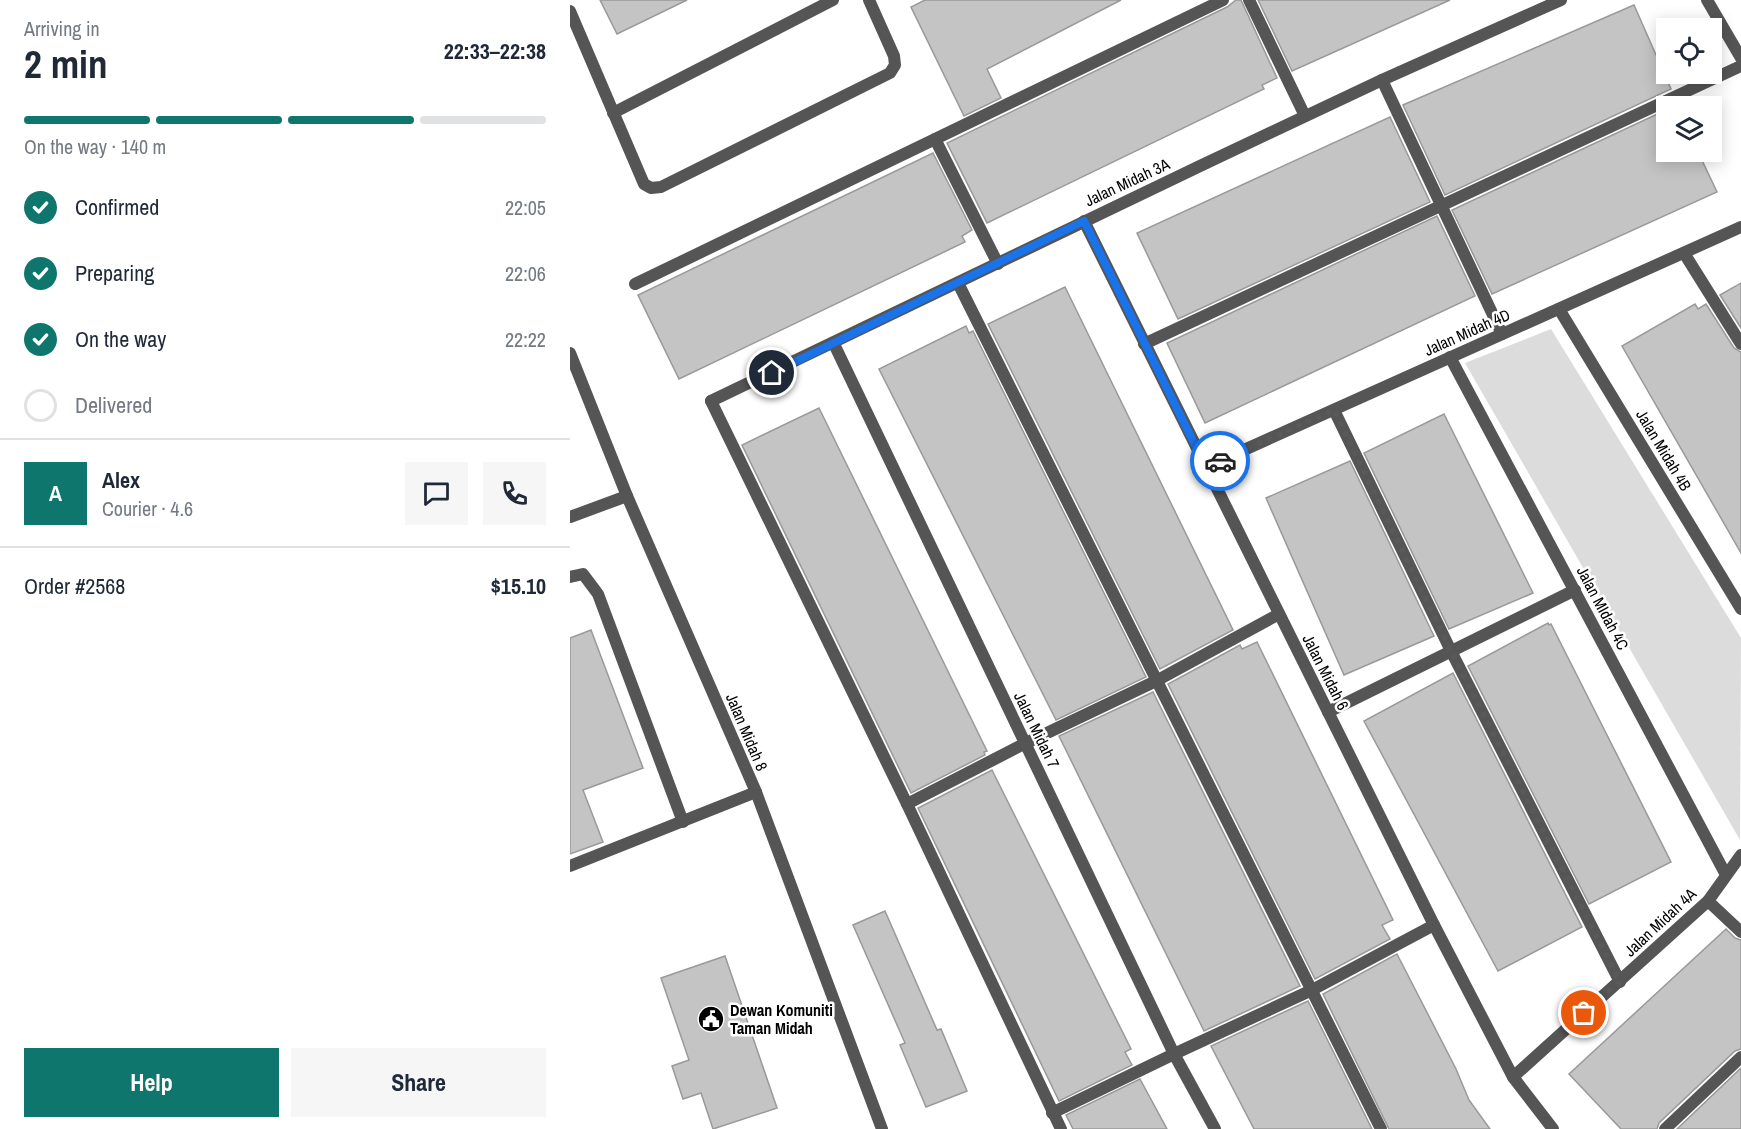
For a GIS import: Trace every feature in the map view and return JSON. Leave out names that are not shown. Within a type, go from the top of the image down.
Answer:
[{"type":"street","points":[[613,113],[833,0]]},
{"type":"street","points":[[570,11],[644,184],[651,189],[661,187],[890,73],[895,65],[894,56],[869,0]]},
{"type":"street","points":[[635,284],[1223,0]]},
{"type":"street","points":[[1248,0],[1305,116]]},
{"type":"street","name":"Jalan Midah 3A","points":[[907,804],[711,402],[1305,116],[1561,0]]},
{"type":"street","points":[[1707,0],[1741,58]]},
{"type":"street","points":[[1144,344],[1741,66]]},
{"type":"street","points":[[1382,80],[1502,334]]},
{"type":"street","points":[[934,139],[998,264]]},
{"type":"street","name":"Jalan Midah 6","points":[[1084,221],[1434,925],[1513,1077],[1553,1129]]},
{"type":"street","name":"Jalan Midah 4D","points":[[1206,467],[1741,227]]},
{"type":"street","points":[[1684,253],[1741,344]]},
{"type":"street","points":[[958,283],[1381,1129]]},
{"type":"street","name":"Jalan Midah 4B","points":[[1559,309],[1741,609]]},
{"type":"street","name":"Jalan Midah 7","points":[[834,344],[1174,1054],[1215,1129]]},
{"type":"street","name":"Jalan Midah 8","points":[[570,353],[627,496],[756,792],[882,1129]]},
{"type":"street","name":"Jalan MIdah 4C","points":[[1450,357],[1726,875]]},
{"type":"street","points":[[1334,410],[1451,651],[1620,982]]},
{"type":"street","points":[[570,516],[627,496]]},
{"type":"street","points":[[570,577],[583,574],[598,594],[683,822]]},
{"type":"street","points":[[1328,712],[1575,590]]},
{"type":"street","points":[[1060,1129],[907,804],[1026,743],[1156,681],[1279,614]]},
{"type":"street","points":[[570,866],[756,792]]},
{"type":"street","name":"Jalan Midah 4A","points":[[1513,1077],[1708,901],[1741,855]]},
{"type":"street","points":[[1708,901],[1741,932]]},
{"type":"street","points":[[1052,1113],[1312,990],[1434,925]]},
{"type":"street","points":[[1665,1129],[1741,1057]]},
{"type":"shaded area","points":[[1551,329],[1741,638],[1740,840],[1465,363]]},
{"type":"building","points":[[600,0],[687,0],[617,34]]},
{"type":"building","points":[[925,0],[1121,0],[987,69],[1001,98],[964,116],[911,7]]},
{"type":"building","points":[[1236,0],[1241,0],[1277,78],[1262,85],[1264,89],[987,223],[947,143],[1227,7]]},
{"type":"building","points":[[1258,0],[1450,0],[1292,71]]},
{"type":"building","points":[[1634,5],[1656,55],[1656,84],[1669,84],[1671,89],[1445,195],[1403,105]]},
{"type":"building","points":[[1656,115],[1656,162],[1703,162],[1717,192],[1492,294],[1452,210]]},
{"type":"building","points":[[1390,117],[1430,202],[1178,319],[1137,233]]},
{"type":"building","points":[[933,153],[972,230],[962,236],[965,242],[679,379],[638,295]]},
{"type":"building","points":[[1437,216],[1475,296],[1205,423],[1167,343]]},
{"type":"building","points":[[1741,283],[1741,328],[1720,295]]},
{"type":"building","points":[[1065,287],[1233,630],[1160,669],[988,324]]},
{"type":"building","points":[[1695,304],[1698,309],[1706,304],[1734,348],[1741,352],[1741,553],[1622,346]]},
{"type":"building","points":[[966,326],[969,333],[973,331],[1146,677],[1056,720],[879,369]]},
{"type":"building","points":[[819,408],[987,751],[984,752],[985,755],[911,793],[742,445]]},
{"type":"building","points":[[1444,414],[1533,593],[1449,629],[1364,453]]},
{"type":"building","points":[[1350,461],[1434,636],[1344,675],[1266,498]]},
{"type":"building","points":[[1548,623],[1551,624],[1671,862],[1589,904],[1468,666]]},
{"type":"building","points":[[591,630],[643,768],[583,790],[603,842],[570,854],[570,638]]},
{"type":"building","points":[[1257,642],[1393,920],[1382,925],[1390,939],[1315,979],[1168,684],[1240,645],[1242,649]]},
{"type":"building","points":[[1453,673],[1582,927],[1498,971],[1364,721]]},
{"type":"building","points":[[1153,692],[1300,986],[1204,1031],[1059,736]]},
{"type":"building","points":[[992,770],[1131,1049],[1125,1052],[1132,1065],[1059,1101],[918,808]]},
{"type":"building","points":[[885,911],[937,1030],[941,1029],[967,1091],[926,1107],[900,1045],[905,1043],[853,925]]},
{"type":"building","points":[[1726,929],[1735,938],[1741,940],[1741,1049],[1735,1051],[1659,1123],[1657,1129],[1621,1129],[1569,1074]]},
{"type":"building","points":[[1397,954],[1456,1069],[1469,1100],[1490,1129],[1389,1129],[1323,994]]},
{"type":"building","name":"Dewan Komuniti Taman Midah","points":[[725,956],[777,1108],[713,1129],[701,1093],[683,1099],[672,1066],[689,1060],[661,978]]},
{"type":"building","points":[[1308,1001],[1372,1129],[1254,1129],[1211,1046]]},
{"type":"building","points":[[1741,1068],[1741,1129],[1677,1129]]},
{"type":"building","points":[[1140,1079],[1167,1129],[1073,1129],[1066,1115]]},
{"type":"way so far","points":[[1220,461],[1334,410],[1451,651],[1620,982],[1584,1013]]},
{"type":"place","name":"Dewan Komuniti Taman Midah","points":[[711,1019]]},
{"type":"route","points":[[772,373],[1084,221],[1206,467],[1220,461]]}]
